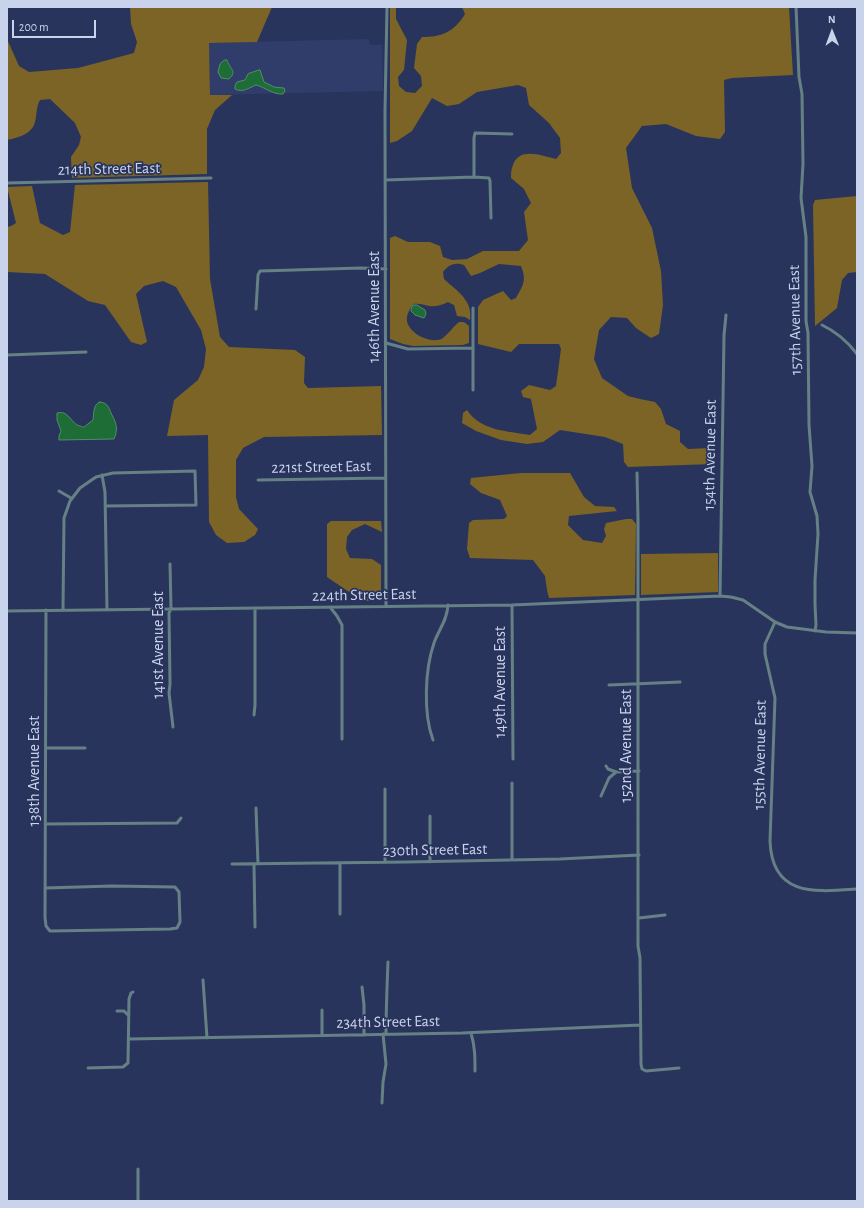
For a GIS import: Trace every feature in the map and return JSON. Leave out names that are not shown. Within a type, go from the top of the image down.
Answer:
[{"type":"street","name":"146th Avenue East","points":[[386,606],[385,478],[387,7]]},
{"type":"street","name":"157th Avenue East","points":[[796,7],[799,76],[802,94],[802,208],[806,237],[806,321],[808,333],[809,425],[812,466],[810,492],[816,516],[818,534],[815,580],[815,631]]},
{"type":"street","points":[[474,177],[475,133],[512,134]]},
{"type":"street","points":[[386,180],[474,177],[490,178],[491,218]]},
{"type":"street","name":"214th Street East","points":[[7,183],[211,178]]},
{"type":"street","points":[[256,309],[258,273],[260,271],[361,268],[386,269]]},
{"type":"street","points":[[473,308],[473,390]]},
{"type":"street","name":"154th Avenue East","points":[[720,596],[724,335],[726,315]]},
{"type":"street","points":[[822,325],[839,335],[857,354]]},
{"type":"street","points":[[386,343],[408,349],[472,348]]},
{"type":"street","points":[[7,355],[86,352]]},
{"type":"street","points":[[64,610],[63,524],[65,512],[71,498],[85,483],[102,475],[113,473],[195,471],[196,505],[105,506]]},
{"type":"street","name":"152nd Avenue East","points":[[637,473],[640,1025]]},
{"type":"street","points":[[102,475],[105,486],[107,610]]},
{"type":"street","name":"221st Street East","points":[[258,480],[385,478]]},
{"type":"street","points":[[59,491],[71,498]]},
{"type":"street","name":"141st Avenue East","points":[[170,564],[171,609],[169,613],[169,693],[173,727]]},
{"type":"street","name":"224th Street East","points":[[7,611],[512,605],[720,596],[743,600],[775,622],[787,627],[815,631],[857,633]]},
{"type":"street","points":[[432,740],[427,716],[428,665],[436,638],[446,619],[448,605]]},
{"type":"street","name":"149th Avenue East","points":[[512,605],[513,759]]},
{"type":"street","points":[[330,607],[342,624],[342,739]]},
{"type":"street","points":[[254,715],[255,608]]},
{"type":"street","name":"138th Avenue East","points":[[46,610],[45,924],[48,930],[58,931],[175,929],[180,922],[179,892],[177,888],[171,886],[46,888]]},
{"type":"street","name":"155th Avenue East","points":[[775,622],[765,644],[765,654],[775,698],[770,851],[772,861],[779,872],[792,884],[802,889],[812,891],[857,889]]},
{"type":"street","points":[[609,686],[680,682]]},
{"type":"street","points":[[46,748],[85,748]]},
{"type":"street","points":[[610,776],[606,774],[607,768],[616,772],[638,771]]},
{"type":"street","points":[[601,796],[610,776],[616,772]]},
{"type":"street","points":[[512,783],[512,860]]},
{"type":"street","points":[[385,790],[385,862]]},
{"type":"street","points":[[255,926],[256,808]]},
{"type":"street","points":[[430,816],[430,862]]},
{"type":"street","points":[[46,824],[177,822],[181,818]]},
{"type":"street","name":"230th Street East","points":[[232,864],[430,862],[639,855]]},
{"type":"street","points":[[340,863],[340,914]]},
{"type":"street","points":[[639,918],[665,915]]},
{"type":"street","points":[[382,1103],[386,1064],[385,1034],[388,962]]},
{"type":"street","points":[[203,980],[207,1038]]},
{"type":"street","points":[[362,987],[364,1005],[364,1035]]},
{"type":"street","points":[[88,1068],[123,1066],[129,1061],[128,1015],[130,994],[133,992]]},
{"type":"street","points":[[322,1010],[322,1035]]},
{"type":"street","points":[[117,1011],[124,1011],[128,1015]]},
{"type":"street","points":[[640,1025],[642,1069],[650,1071],[679,1068]]},
{"type":"street","name":"234th Street East","points":[[129,1039],[471,1033],[640,1025]]},
{"type":"street","points":[[471,1033],[475,1049],[475,1071]]},
{"type":"street","points":[[138,1169],[138,1201]]},
{"type":"shaded area","points":[[130,7],[272,7],[257,42],[209,43],[210,95],[232,95],[215,110],[207,129],[207,174],[72,178],[71,157],[79,145],[81,137],[75,123],[50,99],[40,100],[35,122],[31,130],[20,137],[7,140],[7,39],[19,66],[29,72],[78,68],[134,53],[137,42],[131,24]]},
{"type":"shaded area","points":[[390,7],[396,7],[396,19],[407,40],[404,70],[398,77],[399,86],[406,92],[415,93],[422,86],[421,76],[414,68],[417,44],[422,37],[436,36],[452,29],[465,14],[462,7],[789,7],[793,75],[732,78],[724,80],[725,132],[720,139],[696,136],[666,124],[642,126],[626,148],[632,188],[652,228],[661,271],[663,305],[659,334],[651,338],[636,328],[627,318],[611,317],[599,330],[594,359],[602,378],[628,396],[655,402],[661,409],[666,424],[680,431],[680,442],[688,449],[710,448],[715,458],[713,464],[628,467],[624,462],[623,444],[605,437],[560,430],[543,442],[527,444],[501,440],[476,431],[462,423],[463,413],[467,410],[473,417],[487,426],[504,431],[530,435],[537,429],[531,399],[523,397],[521,391],[529,385],[550,390],[556,386],[561,349],[559,344],[519,344],[511,352],[478,344],[478,307],[483,300],[503,291],[511,300],[516,298],[521,290],[524,279],[521,266],[499,264],[471,276],[464,265],[461,264],[452,264],[445,269],[443,272],[444,279],[467,301],[470,320],[465,317],[457,316],[454,305],[448,302],[434,306],[413,304],[408,314],[407,321],[409,326],[416,334],[427,339],[438,340],[445,337],[459,322],[464,322],[469,326],[469,343],[463,345],[413,346],[390,339],[390,238],[395,236],[408,242],[430,242],[440,246],[443,257],[452,260],[467,259],[483,251],[519,251],[528,240],[524,212],[531,203],[524,189],[511,178],[511,170],[513,165],[516,159],[526,154],[556,159],[561,153],[560,138],[549,123],[529,105],[526,88],[518,85],[477,92],[459,104],[447,106],[432,98],[412,131],[397,141],[390,143]]},
{"type":"shaded area","points":[[369,39],[370,45],[382,45],[383,91],[210,95],[209,43]]},
{"type":"shaded area","points":[[227,60],[233,72],[229,79],[221,78],[218,72],[220,64]]},
{"type":"shaded area","points":[[260,70],[264,82],[274,87],[284,88],[285,91],[283,94],[276,93],[256,85],[243,90],[235,89],[237,82],[245,80],[248,74]]},
{"type":"shaded area","points":[[208,182],[210,279],[220,337],[229,347],[295,350],[305,357],[304,383],[308,388],[381,386],[382,435],[264,437],[243,448],[236,460],[236,497],[239,509],[258,529],[255,535],[244,542],[227,543],[216,535],[209,522],[208,435],[167,436],[174,400],[198,380],[204,367],[206,349],[201,330],[176,287],[163,281],[144,286],[136,294],[147,342],[141,345],[131,342],[105,305],[88,301],[45,274],[7,272],[7,227],[16,223],[7,187],[32,186],[40,223],[63,235],[70,232],[75,185]]},
{"type":"shaded area","points":[[857,196],[857,272],[848,273],[842,280],[837,308],[815,326],[813,205],[815,200]]},
{"type":"shaded area","points":[[413,305],[417,305],[425,310],[426,314],[424,318],[415,315],[411,311]]},
{"type":"shaded area","points":[[100,402],[108,407],[115,421],[116,433],[114,439],[59,440],[61,431],[57,420],[57,413],[60,412],[66,414],[77,425],[84,427],[93,420],[95,407]]},
{"type":"shaded area","points":[[521,473],[570,473],[584,497],[595,506],[614,507],[617,511],[569,516],[568,525],[583,540],[602,543],[606,536],[604,529],[606,523],[632,519],[636,524],[635,595],[549,598],[545,576],[533,560],[470,558],[467,549],[469,523],[473,520],[504,519],[507,516],[500,500],[481,493],[470,484],[471,478]]},
{"type":"shaded area","points":[[331,521],[381,521],[382,532],[365,524],[352,530],[347,537],[346,549],[350,558],[372,559],[381,565],[381,594],[378,599],[367,601],[355,596],[327,577],[327,524]]},
{"type":"shaded area","points":[[718,553],[718,592],[641,595],[641,554]]}]
